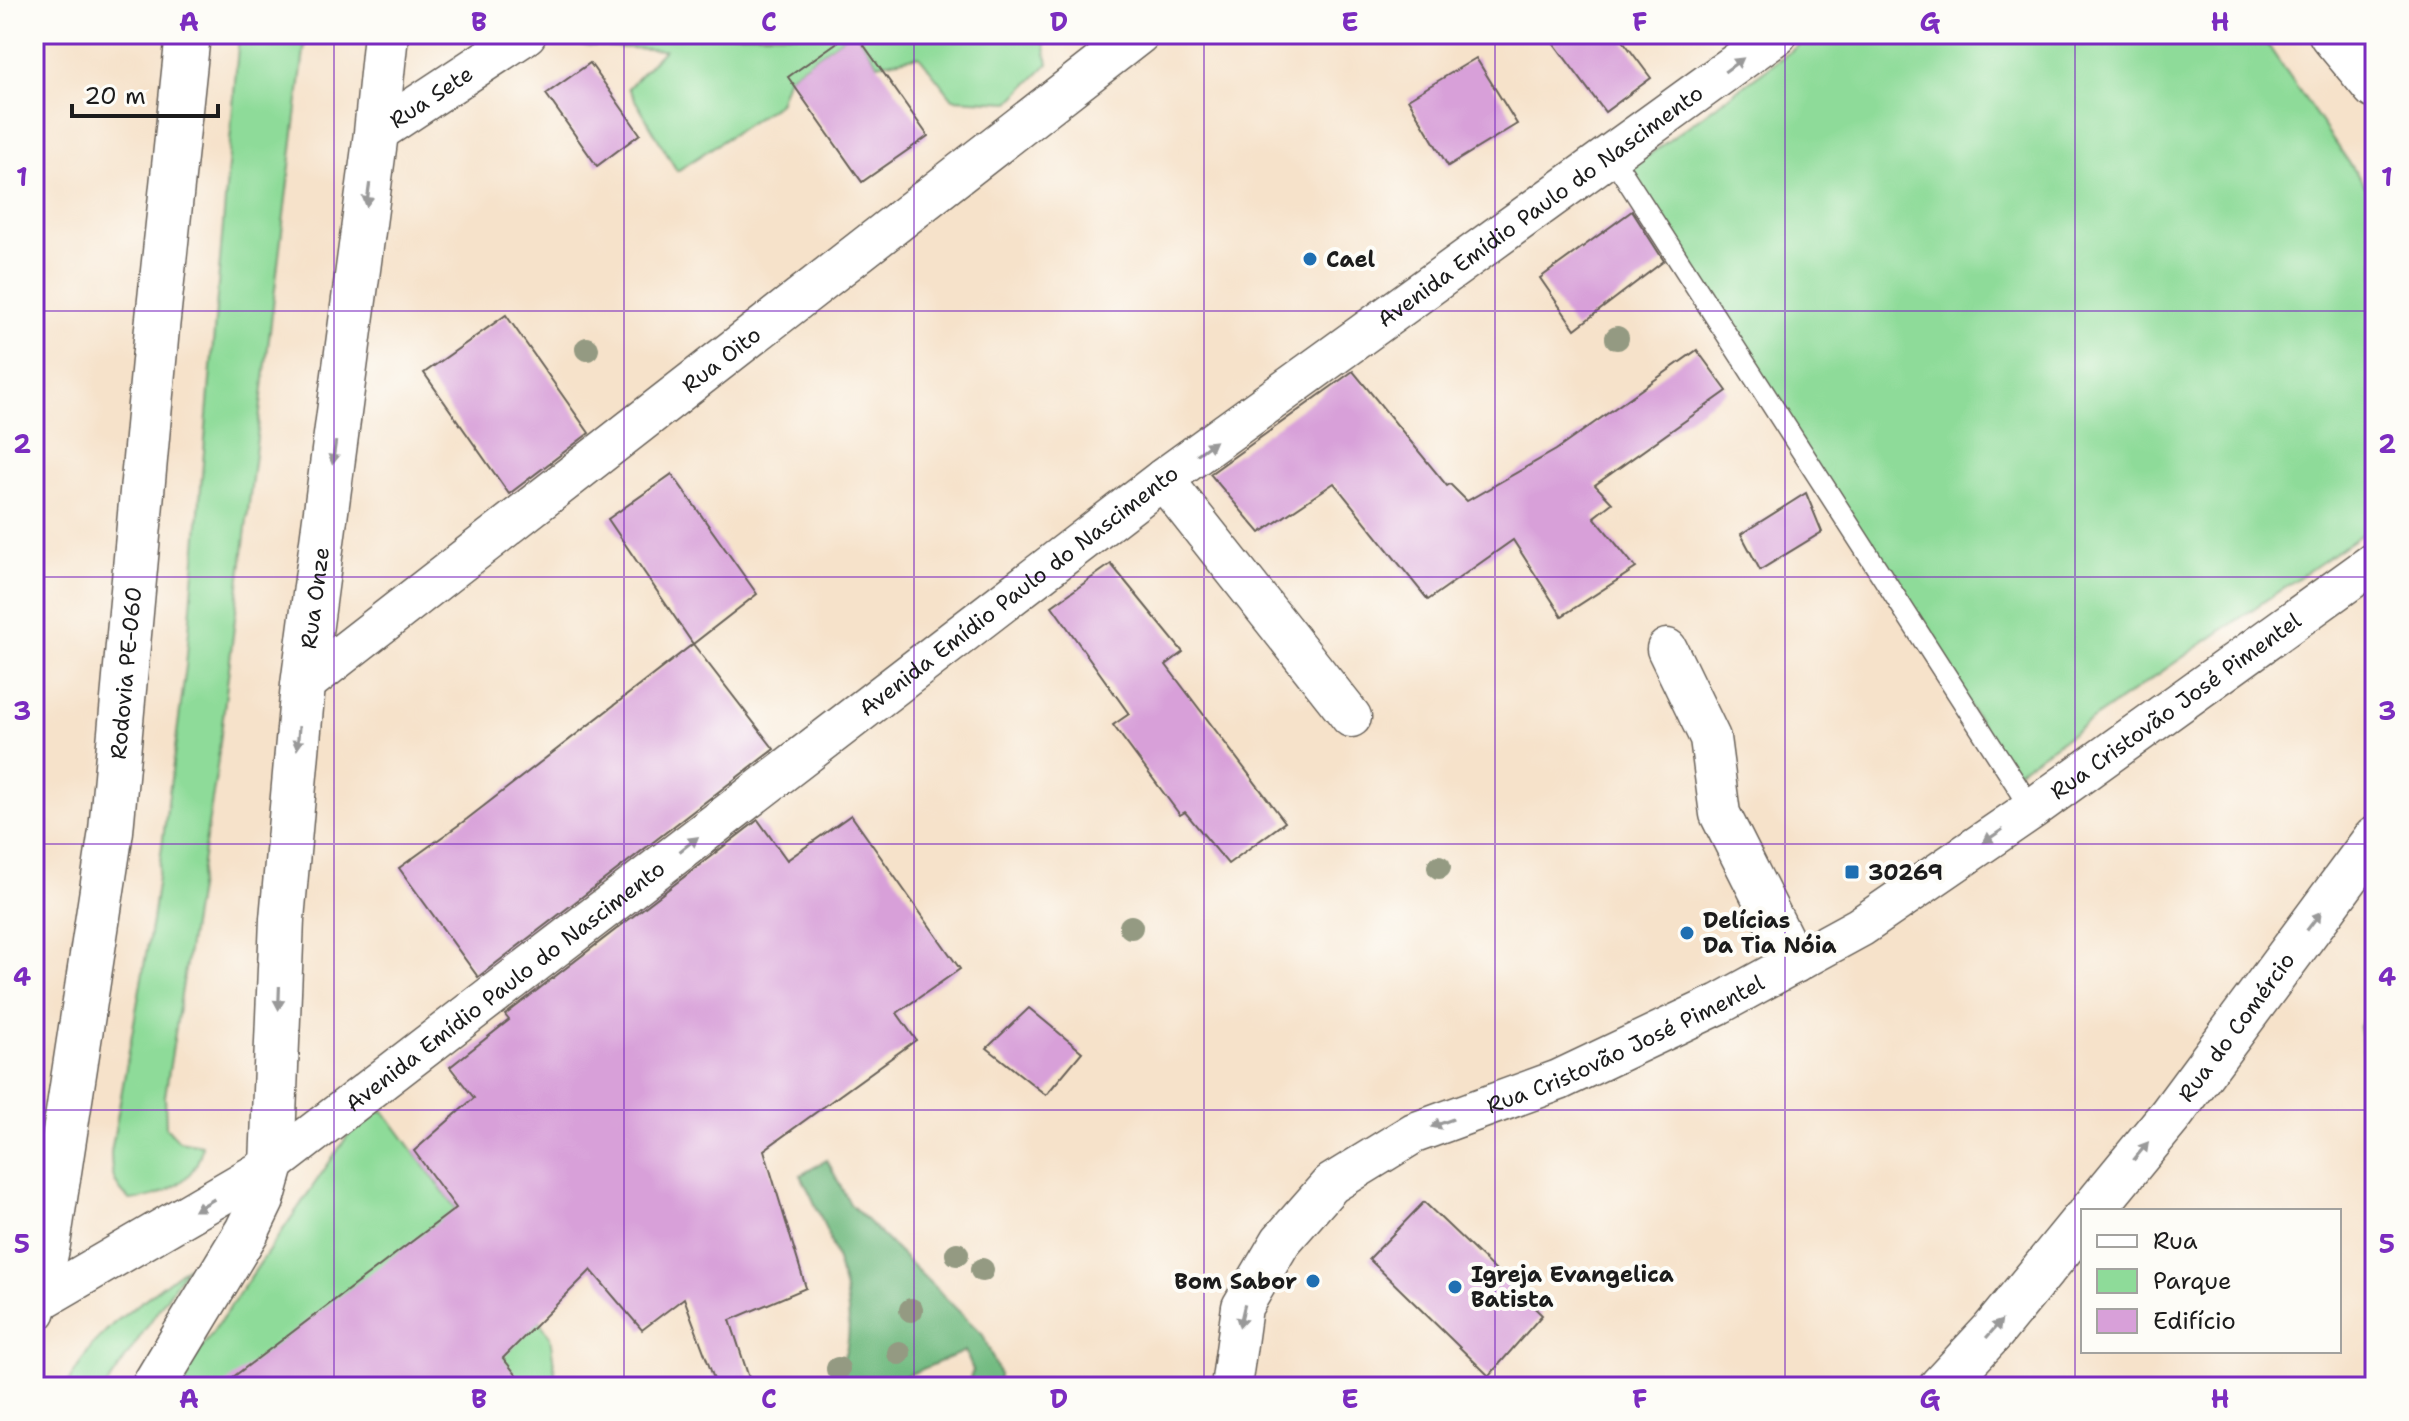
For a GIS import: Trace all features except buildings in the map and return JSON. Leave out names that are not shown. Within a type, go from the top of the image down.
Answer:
[{"type":"street","name":"Rodovia PE-060","points":[[35,1306],[48,1244],[111,831],[157,328],[188,34]]},
{"type":"street","name":"Rua Onze","points":[[153,1387],[247,1231],[262,1200],[272,1165],[282,919],[303,685],[376,133],[386,34]]},
{"type":"street","name":"Rua Sete","points":[[376,133],[526,34]]},
{"type":"street","name":"Rua Oito","points":[[303,685],[1139,34]]},
{"type":"street","name":"Avenida Emídio Paulo do Nascimento","points":[[35,1306],[272,1165],[1163,479],[1777,34]]},
{"type":"street","points":[[2331,34],[2375,87]]},
{"type":"street","points":[[1163,479],[1351,717]]},
{"type":"street","name":"Rua Cristovão José Pimentel","points":[[1231,1387],[1242,1307],[1281,1241],[1331,1184],[1414,1133],[1559,1080],[1719,1004],[1860,927],[2032,809],[2375,562]]},
{"type":"street","points":[[1667,649],[1710,738],[1720,814],[1795,963]]},
{"type":"street","name":"Rua do Comércio","points":[[2094,1209],[2170,1116],[2375,839]]},
{"type":"street","points":[[1941,1387],[1993,1331],[2081,1223]]},
{"type":"lane","points":[[1611,155],[2032,809]]},
{"type":"green space","points":[[239,34],[306,34],[216,775],[165,1096],[166,1127],[179,1141],[202,1145],[199,1158],[186,1178],[154,1196],[130,1200],[114,1179],[111,1152],[152,921],[186,666]]},
{"type":"green space","points":[[598,34],[849,34],[788,77],[779,103],[677,171],[628,88],[664,50],[582,45]]},
{"type":"green space","points":[[856,34],[1043,34],[1048,64],[1010,102],[953,99],[919,56],[878,64]]},
{"type":"green space","points":[[1814,34],[2260,34],[2375,200],[2375,525],[2013,774],[1627,171]]},
{"type":"green space","points":[[2375,1000],[2375,1115],[2359,1026]]},
{"type":"green space","points":[[384,1111],[550,1336],[557,1387],[175,1387],[364,1112]]},
{"type":"green space","points":[[827,1160],[850,1204],[983,1335],[999,1373],[999,1387],[967,1387],[973,1370],[965,1351],[880,1387],[837,1387],[833,1381],[847,1346],[847,1305],[828,1236],[801,1175]]},
{"type":"green space","points":[[188,1266],[106,1387],[65,1387],[93,1344],[114,1323]]},
{"type":"place","name":"Cael","points":[[1310,259]]},
{"type":"place","name":"30269","points":[[1852,872]]},
{"type":"place","name":"Delícias Da Tia Nóia","points":[[1687,933]]},
{"type":"place","name":"Bom Sabor","points":[[1313,1281]]},
{"type":"place","name":"Igreja Evangelica Batista","points":[[1455,1287]]}]
